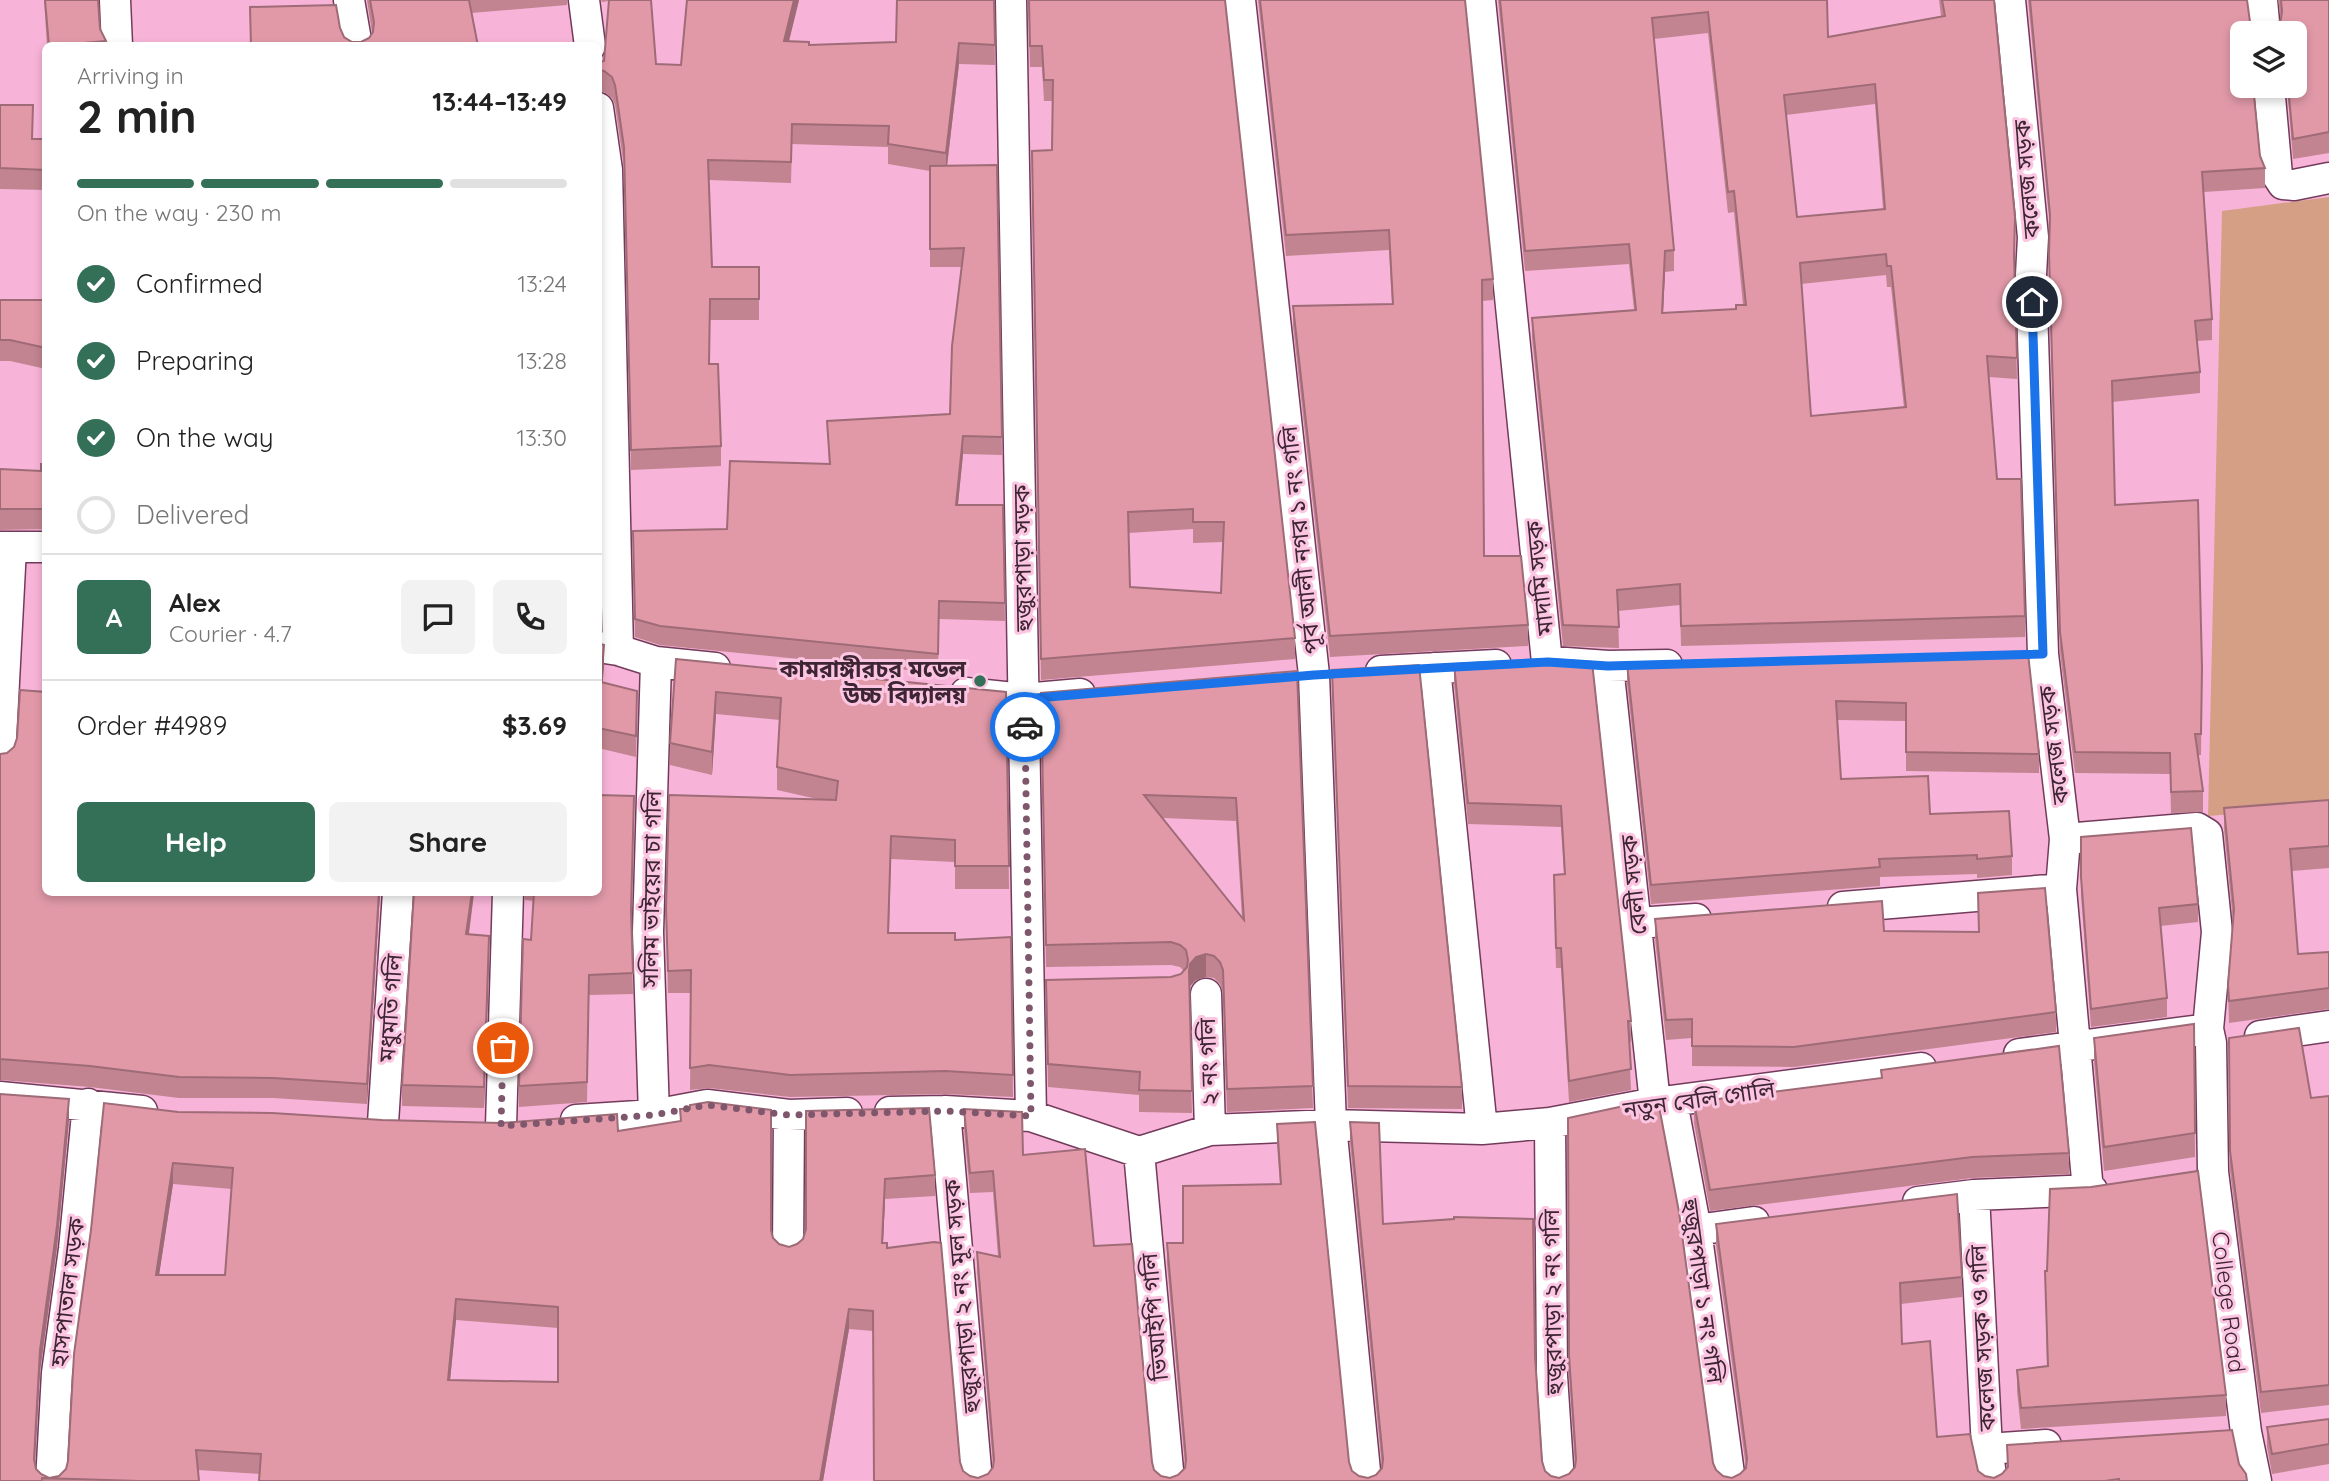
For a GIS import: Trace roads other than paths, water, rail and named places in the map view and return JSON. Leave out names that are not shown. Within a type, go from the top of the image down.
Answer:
[{"type":"street","points":[[115,0],[117,42]]},
{"type":"street","points":[[349,0],[356,42]]},
{"type":"street","points":[[584,0],[589,42]]},
{"type":"street","name":"হুজুরপাড়া সড়ক","points":[[1011,0],[1024,699],[1041,985],[1031,1116]]},
{"type":"street","name":"পূর্ব আলী নগর ১ নং গলি","points":[[1240,0],[1324,674],[1331,1125]]},
{"type":"street","name":"মাদামি সড়ক","points":[[1480,0],[1548,662],[1608,666],[1690,664]]},
{"type":"street","name":"কলেজ সড়ক","points":[[2010,0],[2033,237],[2029,655],[2065,839],[2062,889],[2073,1047],[2088,1191]]},
{"type":"street","points":[[2262,0],[2264,21]]},
{"type":"street","points":[[2270,98],[2277,175],[2283,184],[2294,185],[2329,178]]},
{"type":"street","points":[[602,136],[607,170],[608,648],[656,662],[738,670]]},
{"type":"street","points":[[0,758],[6,548],[42,547]]},
{"type":"street","name":"সলিম ভাইয়ের চা গলি","points":[[654,1115],[648,932],[656,662]]},
{"type":"street","points":[[1324,674],[1548,662]]},
{"type":"street","name":"বেলী সড়ক","points":[[1608,666],[1637,923],[1664,1103]]},
{"type":"street","points":[[1436,668],[1482,1129]]},
{"type":"street","points":[[943,691],[1024,699],[1107,692]]},
{"type":"street","points":[[2065,839],[2197,828],[2207,834],[2217,932],[2209,1036]]},
{"type":"street","points":[[1815,909],[2062,889]]},
{"type":"street","name":"মধুমতি গলি","points":[[383,1123],[398,896]]},
{"type":"street","points":[[508,896],[513,1124],[654,1115],[707,1105],[789,1115],[945,1111],[1031,1116],[1139,1152]]},
{"type":"street","points":[[1637,923],[1719,917]]},
{"type":"street","name":"২ নং গলি","points":[[1206,994],[1210,1130]]},
{"type":"street","points":[[1990,1058],[2073,1047],[2329,1026]]},
{"type":"street","name":"College Road","points":[[2209,1036],[2201,1174],[2256,1481]]},
{"type":"street","name":"নতুন বেলি গোলি","points":[[1139,1152],[1210,1130],[1331,1125],[1482,1129],[1550,1123],[1664,1103],[1949,1064]]},
{"type":"street","points":[[0,1097],[165,1114]]},
{"type":"street","name":"হুজুরপাড়া ১ নং গলি","points":[[1664,1103],[1696,1230],[1730,1481]]},
{"type":"street","name":"হাসপাতাল সড়ক","points":[[51,1481],[57,1373],[74,1249],[88,1104]]},
{"type":"street","name":"হুজুরপাড়া ২ নং মূল সড়ক","points":[[945,1111],[977,1481]]},
{"type":"street","points":[[788,1250],[789,1115]]},
{"type":"street","name":"হুজুরপাড়া ২ নং গলি","points":[[1550,1123],[1552,1376],[1559,1481]]},
{"type":"street","points":[[1331,1125],[1366,1481]]},
{"type":"street","name":"ভিআইপি গলি","points":[[1139,1152],[1169,1481]]},
{"type":"street","points":[[1895,1205],[1974,1195],[2088,1191],[2125,1185]]},
{"type":"street","name":"কলেজ সড়ক ও গলি","points":[[1974,1195],[1987,1449],[1992,1481]]},
{"type":"street","points":[[1696,1230],[1775,1220]]},
{"type":"street","points":[[1987,1449],[2069,1444]]},
{"type":"place","name":"কামরাঙ্গীরচর মডেল উচ্চ বিদ্যালয়","points":[[980,681]]}]
